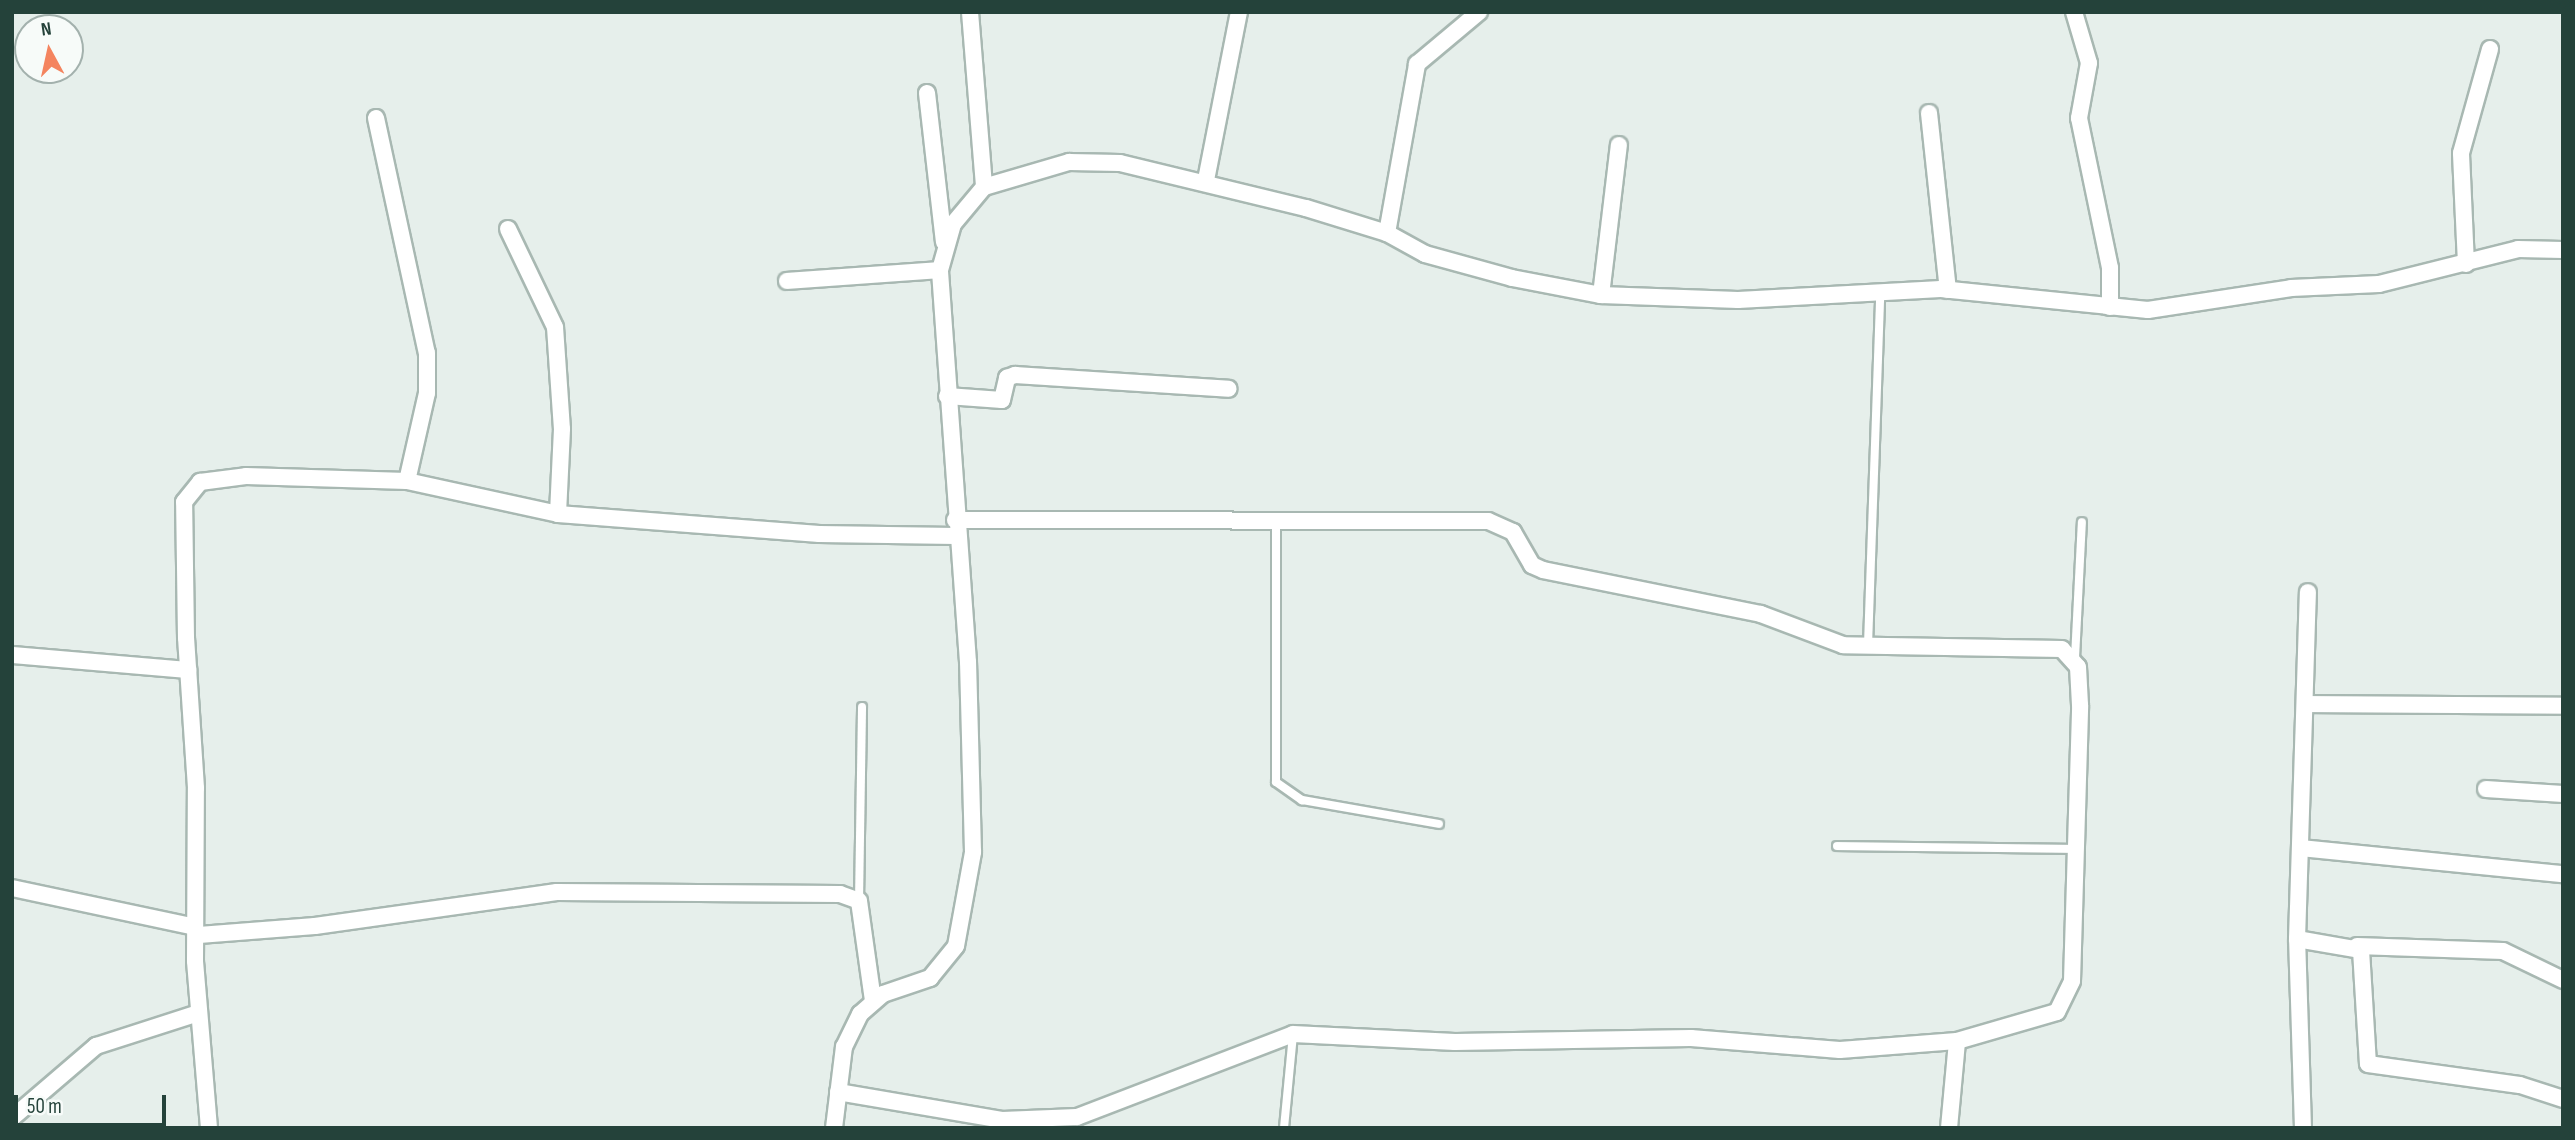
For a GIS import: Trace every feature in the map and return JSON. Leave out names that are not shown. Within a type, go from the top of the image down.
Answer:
[{"type":"street","points":[[970,12],[984,187]]},
{"type":"street","points":[[1206,180],[1239,12]]},
{"type":"street","points":[[1387,233],[1417,64],[1479,12]]},
{"type":"street","points":[[2074,12],[2089,63],[2079,118],[2110,268],[2110,307]]},
{"type":"street","points":[[2466,264],[2461,153],[2490,49]]},
{"type":"street","points":[[927,93],[945,248]]},
{"type":"street","points":[[1929,113],[1948,290]]},
{"type":"street","points":[[376,118],[427,353],[427,393],[407,481]]},
{"type":"street","points":[[1601,295],[1619,145]]},
{"type":"street","points":[[834,1128],[844,1047],[873,1000],[930,978],[956,946],[973,852],[968,662],[956,528],[940,270],[953,224],[984,187],[1069,162],[1120,163],[1206,180],[1387,233],[1425,254],[1601,295],[1738,300],[1948,290],[2148,310],[2291,288],[2379,284],[2518,250],[2563,250]]},
{"type":"street","points":[[508,229],[555,327],[562,429],[558,514]]},
{"type":"street","points":[[787,281],[940,270]]},
{"type":"street","points":[[947,396],[1002,400],[1007,378],[1015,375],[1229,389]]},
{"type":"street","points":[[209,1128],[199,1013],[197,788],[188,670],[184,502],[200,482],[246,476],[407,481],[558,514],[819,534],[956,528],[1488,521],[1513,531],[1532,565],[1543,570],[1761,614],[1843,645],[2026,646],[2062,649],[2075,659],[2080,849],[2072,981],[2057,1012],[1957,1041],[1840,1050],[1691,1038],[1455,1042],[1293,1034],[1077,1117],[1002,1120],[838,1092]]},
{"type":"street","points":[[2303,1128],[2297,939],[2308,704],[2308,592]]},
{"type":"street","points":[[12,655],[188,670]]},
{"type":"street","points":[[2308,704],[2563,706]]},
{"type":"street","points":[[2486,789],[2563,794]]},
{"type":"street","points":[[2301,848],[2563,874]]},
{"type":"street","points":[[12,888],[197,931],[315,926],[557,891],[840,894],[859,901],[873,1000]]},
{"type":"street","points":[[2297,939],[2357,946],[2503,951],[2563,979]]},
{"type":"street","points":[[2357,946],[2365,966],[2368,1064],[2520,1085],[2563,1099]]},
{"type":"street","points":[[12,1118],[96,1046],[199,1013]]},
{"type":"street","points":[[1949,1128],[1957,1041]]},
{"type":"lane","points":[[1868,645],[1880,293]]},
{"type":"lane","points":[[2075,659],[2082,522]]},
{"type":"lane","points":[[1276,525],[1276,782],[1302,800],[1439,824]]},
{"type":"lane","points":[[859,901],[862,707]]},
{"type":"lane","points":[[1837,846],[2080,849]]},
{"type":"lane","points":[[1284,1128],[1293,1034]]}]
